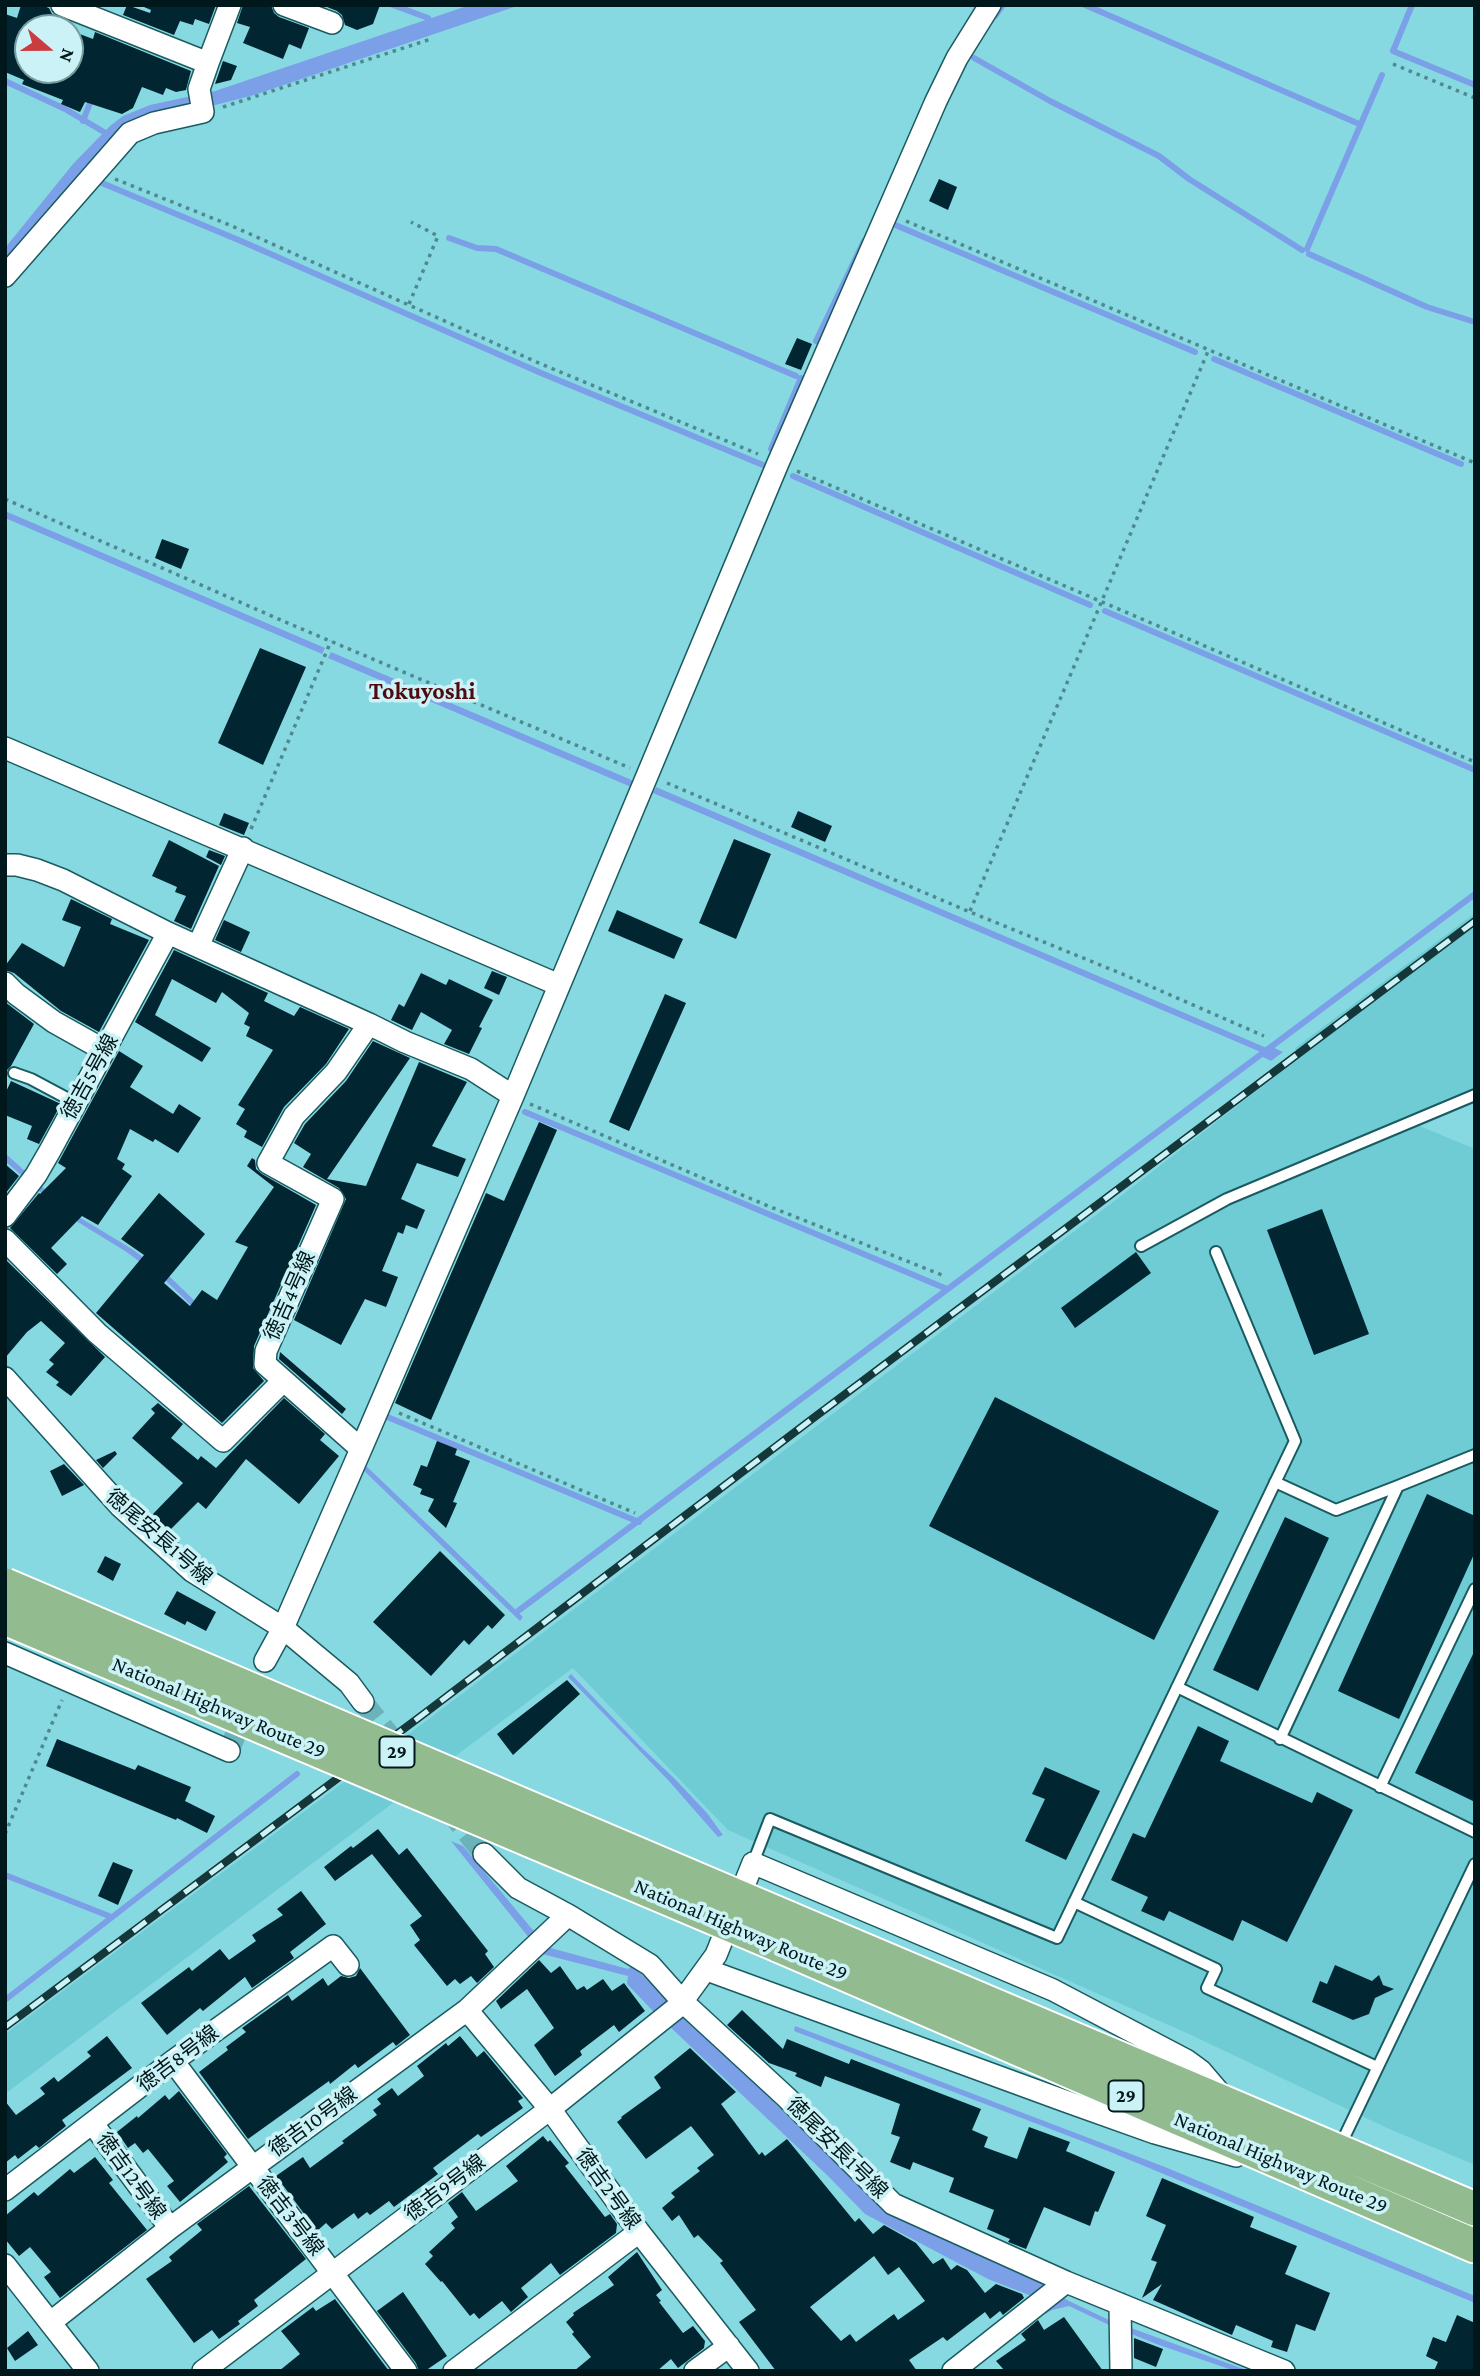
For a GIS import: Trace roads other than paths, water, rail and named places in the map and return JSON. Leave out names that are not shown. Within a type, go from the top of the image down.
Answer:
[{"type":"highway","name":"National Highway Route 29","points":[[5,1585],[783,1932],[1289,2166],[1475,2246]]},
{"type":"highway","name":"National Highway Route 29","points":[[5,1618],[783,1932],[1228,2105],[1475,2209]]},
{"type":"street","points":[[62,5],[208,63]]},
{"type":"street","points":[[5,276],[130,133],[154,123],[203,112],[199,89],[230,5]]},
{"type":"street","points":[[284,5],[332,23]]},
{"type":"street","points":[[265,1661],[283,1628],[513,1096],[778,463],[936,101],[957,58],[990,5]]},
{"type":"street","points":[[6,749],[559,985]]},
{"type":"street","points":[[198,946],[243,848]]},
{"type":"street","points":[[5,865],[27,867],[63,880],[168,933],[405,1042],[471,1069],[513,1096]]},
{"type":"street","name":"徳吉5号線","points":[[5,1216],[36,1175],[168,933]]},
{"type":"street","points":[[5,983],[54,1022],[104,1050]]},
{"type":"street","name":"徳吉4号線","points":[[361,1449],[265,1364],[266,1351],[333,1199],[268,1163],[294,1116],[336,1072],[369,1024]]},
{"type":"street","points":[[5,1240],[97,1333],[223,1441],[283,1381]]},
{"type":"street","name":"徳尾安長1号線","points":[[5,1378],[120,1506],[161,1544],[192,1571],[283,1628],[349,1683],[363,1702]]},
{"type":"street","points":[[5,1653],[229,1751]]},
{"type":"street","name":"徳尾安長1号線","points":[[484,1854],[518,1888],[650,1965],[681,2004],[786,2097],[893,2204],[1066,2282],[1284,2371]]},
{"type":"street","points":[[753,1863],[1010,1971],[1095,2011],[1186,2060],[1201,2071],[1228,2105]]},
{"type":"street","name":"徳吉9号線","points":[[203,2371],[550,2109],[681,2004],[707,1970],[720,1946],[753,1863]]},
{"type":"street","name":"徳吉10号線","points":[[51,2322],[170,2228],[467,2010],[568,1915]]},
{"type":"street","name":"徳吉8号線","points":[[5,2190],[173,2061],[333,1946],[348,1965]]},
{"type":"street","points":[[707,1970],[1156,2133],[1220,2152],[1289,2166]]},
{"type":"street","name":"徳吉2号線","points":[[467,2010],[550,2109],[639,2232],[748,2371]]},
{"type":"street","name":"徳吉3号線","points":[[173,2061],[406,2371]]},
{"type":"street","name":"徳吉12号線","points":[[93,2124],[170,2228]]},
{"type":"street","points":[[454,2371],[639,2232]]},
{"type":"street","points":[[5,2265],[88,2371]]},
{"type":"street","points":[[953,2371],[1066,2282]]},
{"type":"street","points":[[1120,2304],[1121,2371]]},
{"type":"street","points":[[695,2371],[729,2346]]},
{"type":"lane","points":[[14,1073],[76,1103]]},
{"type":"lane","points":[[1141,1246],[1227,1199],[1475,1095]]},
{"type":"lane","points":[[753,1863],[770,1819],[1057,1938],[1295,1441],[1216,1252]]},
{"type":"lane","points":[[1275,1482],[1336,1510],[1475,1455]]},
{"type":"lane","points":[[1280,1738],[1398,1486]]},
{"type":"lane","points":[[1380,1787],[1475,1589]]},
{"type":"lane","points":[[1177,1686],[1475,1832]]},
{"type":"lane","points":[[1338,2151],[1475,1864]]},
{"type":"lane","points":[[1074,1902],[1216,1969],[1207,1988],[1377,2067]]},
{"type":"waterway","points":[[393,5],[428,18]]},
{"type":"waterway","points":[[995,16],[1003,5]]},
{"type":"waterway","points":[[1085,5],[1357,123]]},
{"type":"waterway","points":[[1412,5],[1393,51],[1475,85]]},
{"type":"waterway","points":[[974,58],[1050,101],[1159,156],[1189,179],[1302,250]]},
{"type":"waterway","points":[[1307,249],[1382,75]]},
{"type":"waterway","points":[[5,81],[65,109],[109,135]]},
{"type":"waterway","points":[[83,121],[92,98]]},
{"type":"waterway","points":[[96,183],[97,181],[241,241],[541,373],[763,465]]},
{"type":"waterway","points":[[893,224],[1195,352]]},
{"type":"waterway","points":[[449,238],[477,248],[496,249],[796,376]]},
{"type":"waterway","points":[[816,341],[864,241]]},
{"type":"waterway","points":[[1309,254],[1427,307],[1475,322]]},
{"type":"waterway","points":[[1214,359],[1461,464]]},
{"type":"waterway","points":[[771,449],[801,378]]},
{"type":"waterway","points":[[793,476],[1090,605]]},
{"type":"waterway","points":[[1105,611],[1475,770]]},
{"type":"waterway","points":[[518,1611],[1475,894]]},
{"type":"waterway","points":[[525,1112],[947,1289]]},
{"type":"waterway","points":[[385,1416],[639,1522]]},
{"type":"waterway","points":[[5,2000],[297,1774]]},
{"type":"waterway","points":[[5,1875],[109,1916]]},
{"type":"tunnel","points":[[229,1751],[265,1661]]},
{"type":"tunnel","points":[[363,1702],[402,1751]]},
{"type":"tunnel","points":[[448,1809],[484,1854]]},
{"type":"railway","points":[[5,2027],[1475,921]]},
{"type":"district","name":"Tokuyoshi","points":[[422,692]]}]
